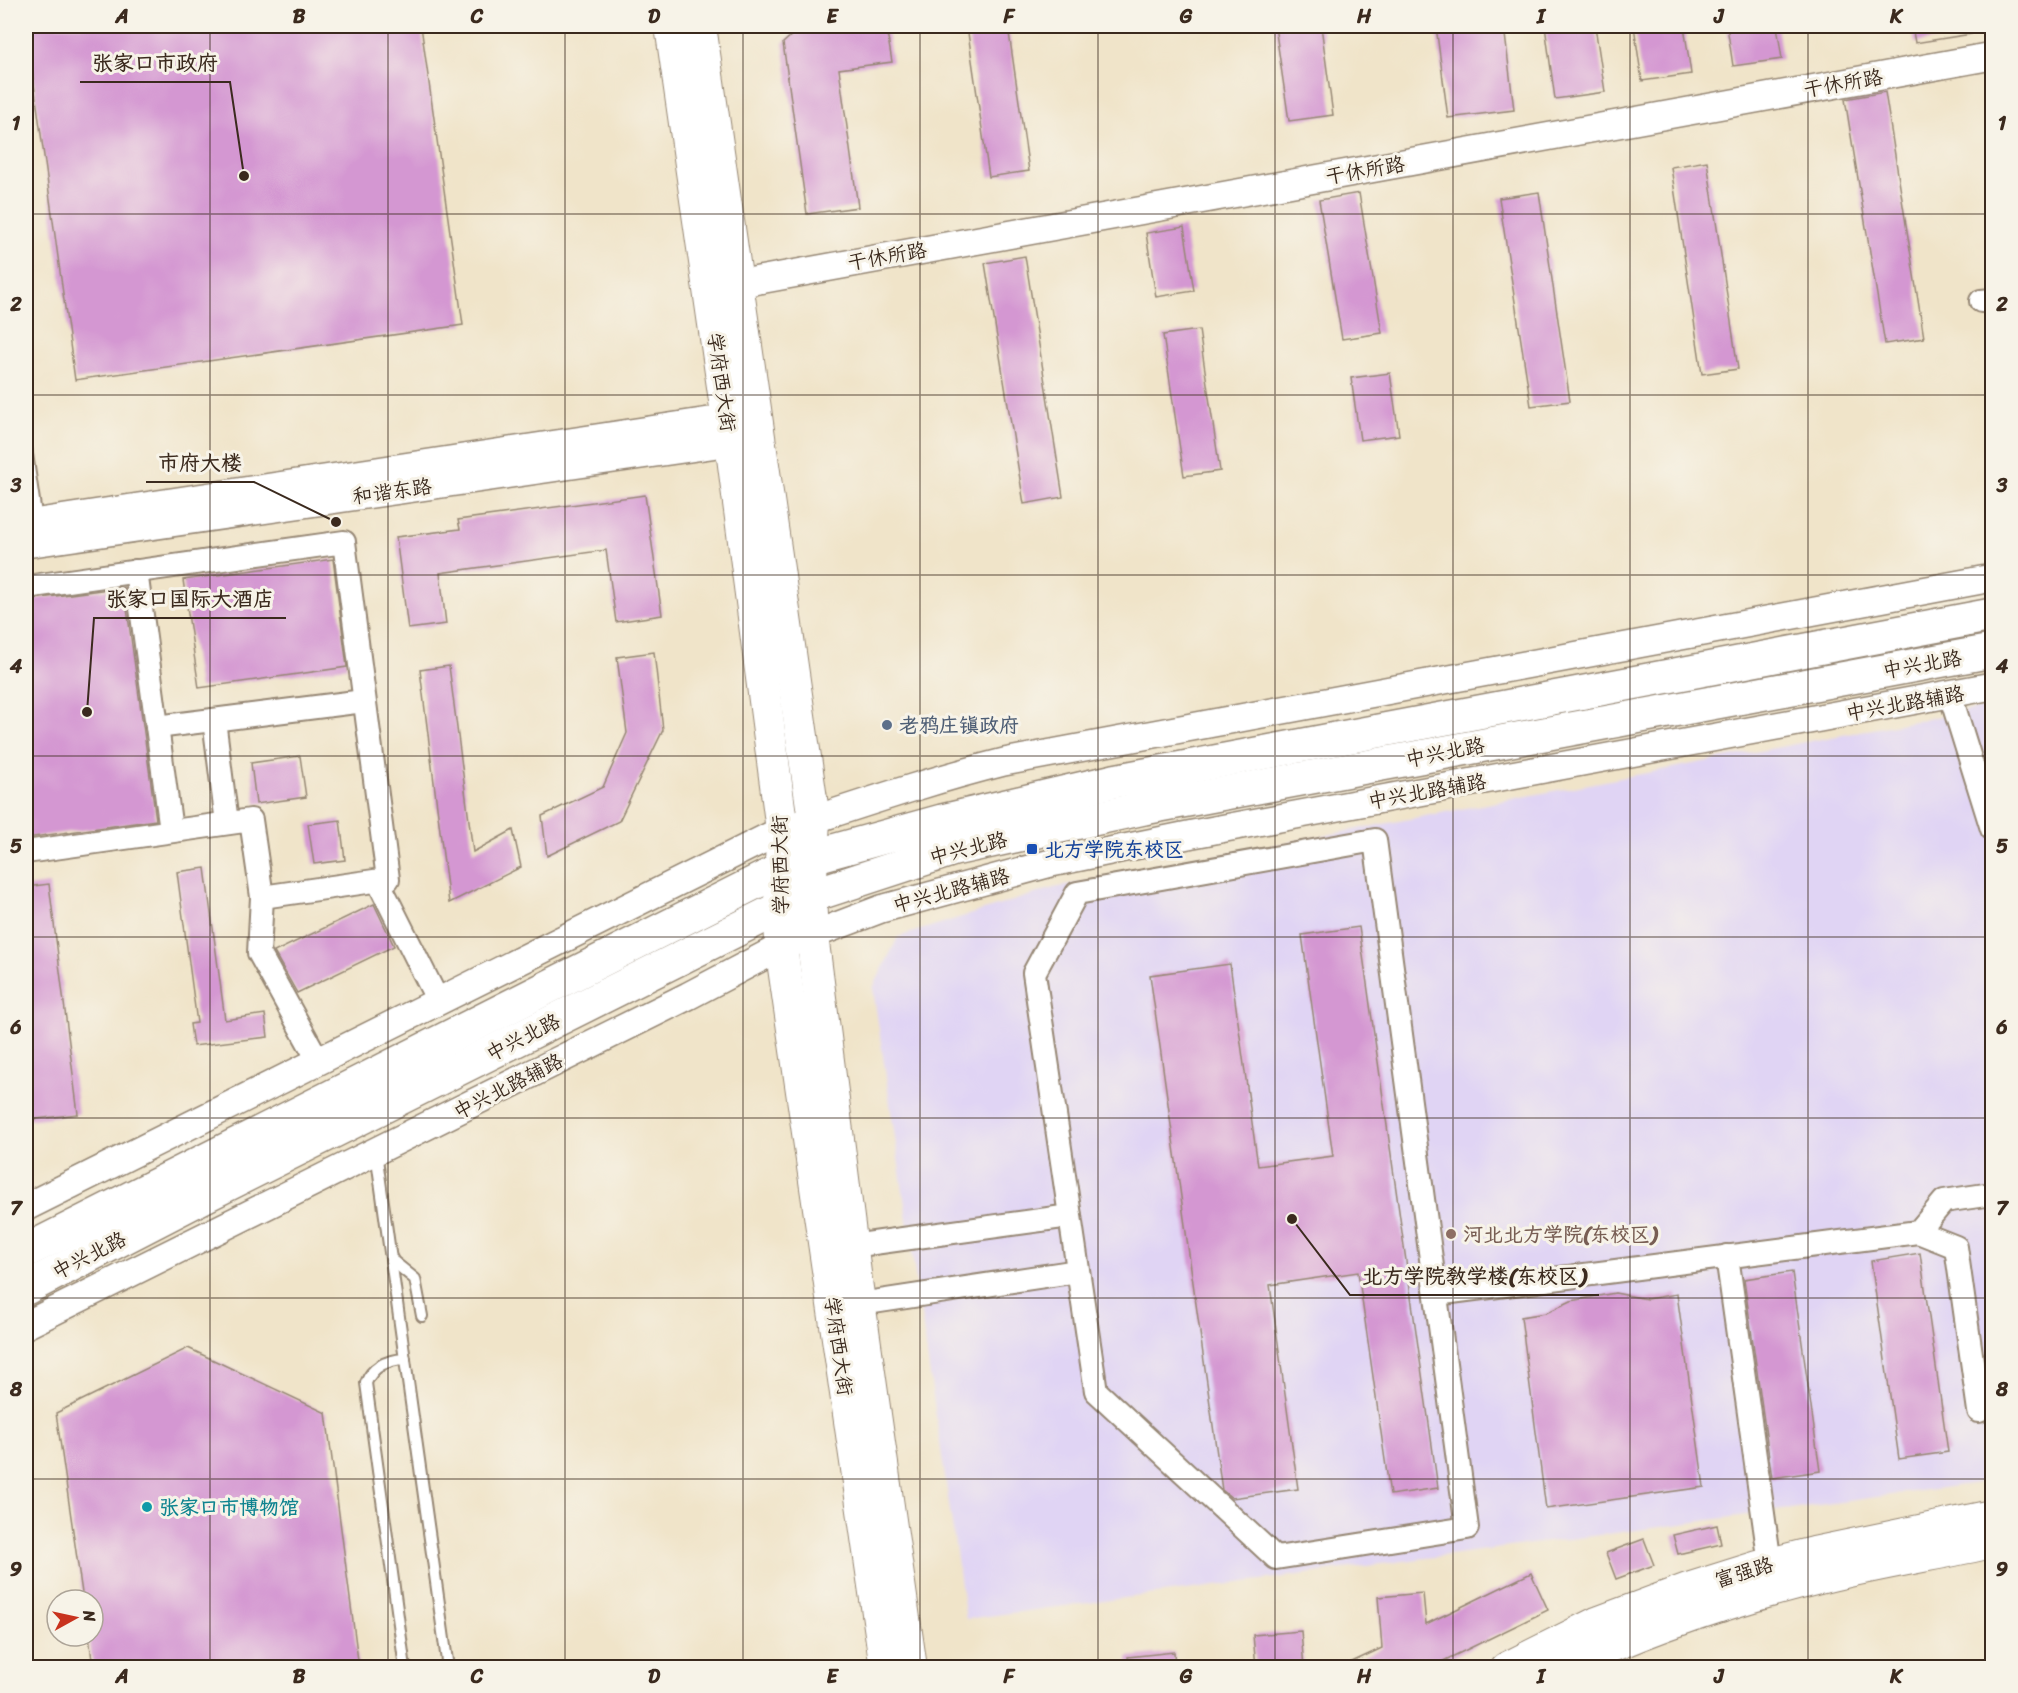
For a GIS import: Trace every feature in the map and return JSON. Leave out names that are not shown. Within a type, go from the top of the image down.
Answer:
[{"type":"main road","name":"学府西大街","points":[[671,26],[814,820],[810,896],[812,935],[852,1246],[911,1668]]},
{"type":"main road","name":"学府西大街","points":[[700,26],[737,284],[743,428],[782,830],[781,947],[886,1668]]},
{"type":"main road","name":"中兴北路","points":[[26,1251],[780,870],[812,857],[942,821],[1114,781],[1992,615]]},
{"type":"main road","name":"中兴北路","points":[[26,1288],[204,1196],[800,898],[954,849],[1144,808],[1992,651]]},
{"type":"main road","name":"富强路","points":[[1507,1668],[1597,1623],[1688,1589],[1814,1553],[1992,1516]]},
{"type":"main road","name":"富强路","points":[[1563,1668],[1615,1643],[1746,1598],[1828,1576],[1992,1542]]},
{"type":"street","name":"干休所路","points":[[737,284],[1992,56]]},
{"type":"street","name":"和谐东路","points":[[32,533],[743,428]]},
{"type":"street","points":[[26,587],[344,542],[388,879],[262,897]]},
{"type":"street","points":[[136,571],[171,830]]},
{"type":"street","points":[[26,1207],[782,830],[943,777],[1004,762],[1992,578]]},
{"type":"street","name":"中兴北路辅路","points":[[26,1325],[376,1152],[781,947],[880,909],[1051,863],[1216,830],[1992,686]]},
{"type":"street","points":[[1950,694],[1992,829]]},
{"type":"street","points":[[157,727],[364,701]]},
{"type":"street","points":[[214,720],[227,823]]},
{"type":"street","points":[[26,852],[251,820],[262,897],[259,953],[318,1060]]},
{"type":"street","points":[[1375,840],[1467,1528],[1276,1558],[1096,1391],[1070,1216],[1034,973],[1077,892],[1375,840]]},
{"type":"street","points":[[378,881],[438,1001]]},
{"type":"street","points":[[1918,1232],[1944,1201],[1992,1194]]},
{"type":"street","points":[[852,1246],[1070,1216]]},
{"type":"street","points":[[1436,1294],[1918,1232],[1956,1247],[1979,1411]]},
{"type":"street","points":[[1727,1256],[1770,1564]]},
{"type":"street","points":[[860,1304],[1078,1271]]},
{"type":"lane","points":[[26,447],[32,533]]},
{"type":"lane","points":[[376,1152],[448,1668]]},
{"type":"lane","points":[[391,1257],[415,1279],[422,1316]]},
{"type":"lane","points":[[405,1359],[381,1364],[369,1376],[366,1383],[405,1668]]},
{"type":"shaded area","name":"河北北方学院(东校区)","points":[[1992,706],[1992,1481],[966,1619],[873,988],[898,937],[1054,888]]},
{"type":"building","points":[[26,26],[421,26],[463,325],[75,380]]},
{"type":"building","points":[[857,26],[886,26],[892,62],[839,69],[858,207],[807,214],[783,43],[793,34]]},
{"type":"building","points":[[967,26],[1008,26],[1029,171],[989,177]]},
{"type":"building","points":[[1275,26],[1321,26],[1333,115],[1289,121]]},
{"type":"building","points":[[1436,26],[1504,26],[1514,110],[1448,118]]},
{"type":"building","points":[[1545,26],[1595,26],[1605,92],[1555,99]]},
{"type":"building","points":[[1634,26],[1684,26],[1691,74],[1642,81]]},
{"type":"building","points":[[1727,26],[1777,26],[1782,59],[1733,66]]},
{"type":"building","points":[[1912,26],[1971,26],[1971,34],[1915,43]]},
{"type":"building","points":[[1885,92],[1924,338],[1885,344],[1845,99]]},
{"type":"building","points":[[1707,161],[1738,369],[1702,374],[1671,167]]},
{"type":"building","points":[[1539,192],[1570,401],[1531,406],[1499,198]]},
{"type":"building","points":[[1359,193],[1382,333],[1342,339],[1319,200]]},
{"type":"building","points":[[1184,227],[1194,291],[1156,297],[1146,233]]},
{"type":"building","points":[[1025,256],[1063,497],[1024,504],[985,263]]},
{"type":"building","points":[[1199,330],[1220,471],[1184,476],[1163,335]]},
{"type":"building","points":[[1390,373],[1399,435],[1360,440],[1351,378]]},
{"type":"building","points":[[645,495],[662,615],[616,622],[606,550],[440,573],[446,624],[408,629],[396,537],[460,529],[458,520]]},
{"type":"building","points":[[333,559],[347,667],[199,688],[183,580]]},
{"type":"building","points":[[124,587],[156,820],[26,838],[26,600]]},
{"type":"building","points":[[654,652],[663,730],[619,821],[547,856],[542,816],[603,787],[627,733],[617,657]]},
{"type":"building","points":[[449,666],[473,852],[513,830],[521,867],[449,903],[420,670]]},
{"type":"building","points":[[300,756],[306,797],[256,804],[251,763]]},
{"type":"building","points":[[340,820],[345,860],[314,864],[308,824]]},
{"type":"building","points":[[205,868],[225,1020],[265,1014],[268,1037],[193,1046],[190,1024],[197,1023],[177,872]]},
{"type":"building","points":[[49,884],[78,1114],[27,1120],[26,887]]},
{"type":"building","points":[[374,904],[394,946],[297,993],[274,952]]},
{"type":"building","points":[[1359,927],[1438,1488],[1390,1495],[1358,1272],[1270,1285],[1298,1489],[1232,1498],[1222,1490],[1150,975],[1230,964],[1258,1166],[1333,1156],[1302,935]]},
{"type":"building","points":[[1920,1253],[1948,1452],[1899,1459],[1871,1261]]},
{"type":"building","points":[[1792,1272],[1820,1471],[1772,1478],[1744,1279]]},
{"type":"building","points":[[1615,1293],[1647,1299],[1677,1294],[1704,1487],[1546,1509],[1521,1317],[1546,1313],[1571,1301]]},
{"type":"building","points":[[188,1348],[326,1413],[359,1668],[93,1668],[90,1648],[105,1648],[105,1588],[81,1588],[56,1413]]},
{"type":"building","points":[[1717,1525],[1721,1544],[1678,1554],[1673,1535]]},
{"type":"building","points":[[1644,1539],[1654,1565],[1616,1579],[1606,1553]]},
{"type":"building","points":[[1531,1573],[1548,1610],[1429,1668],[1339,1668],[1382,1648],[1378,1597],[1423,1593],[1426,1624]]},
{"type":"building","points":[[1301,1631],[1304,1668],[1256,1668],[1253,1635]]},
{"type":"building","points":[[1174,1652],[1175,1668],[1129,1668],[1128,1657]]},
{"type":"place","name":"张家口市政府","points":[[244,176]]},
{"type":"place","name":"市府大楼","points":[[336,522]]},
{"type":"place","name":"张家口国际大酒店","points":[[87,712]]},
{"type":"place","name":"老鸦庄镇政府","points":[[887,725]]},
{"type":"place","name":"北方学院东校区","points":[[1032,849]]},
{"type":"place","name":"北方学院教学楼(东校区)","points":[[1292,1219]]},
{"type":"place","name":"河北北方学院(东校区)","points":[[1451,1234]]},
{"type":"place","name":"张家口市博物馆","points":[[147,1507]]}]
